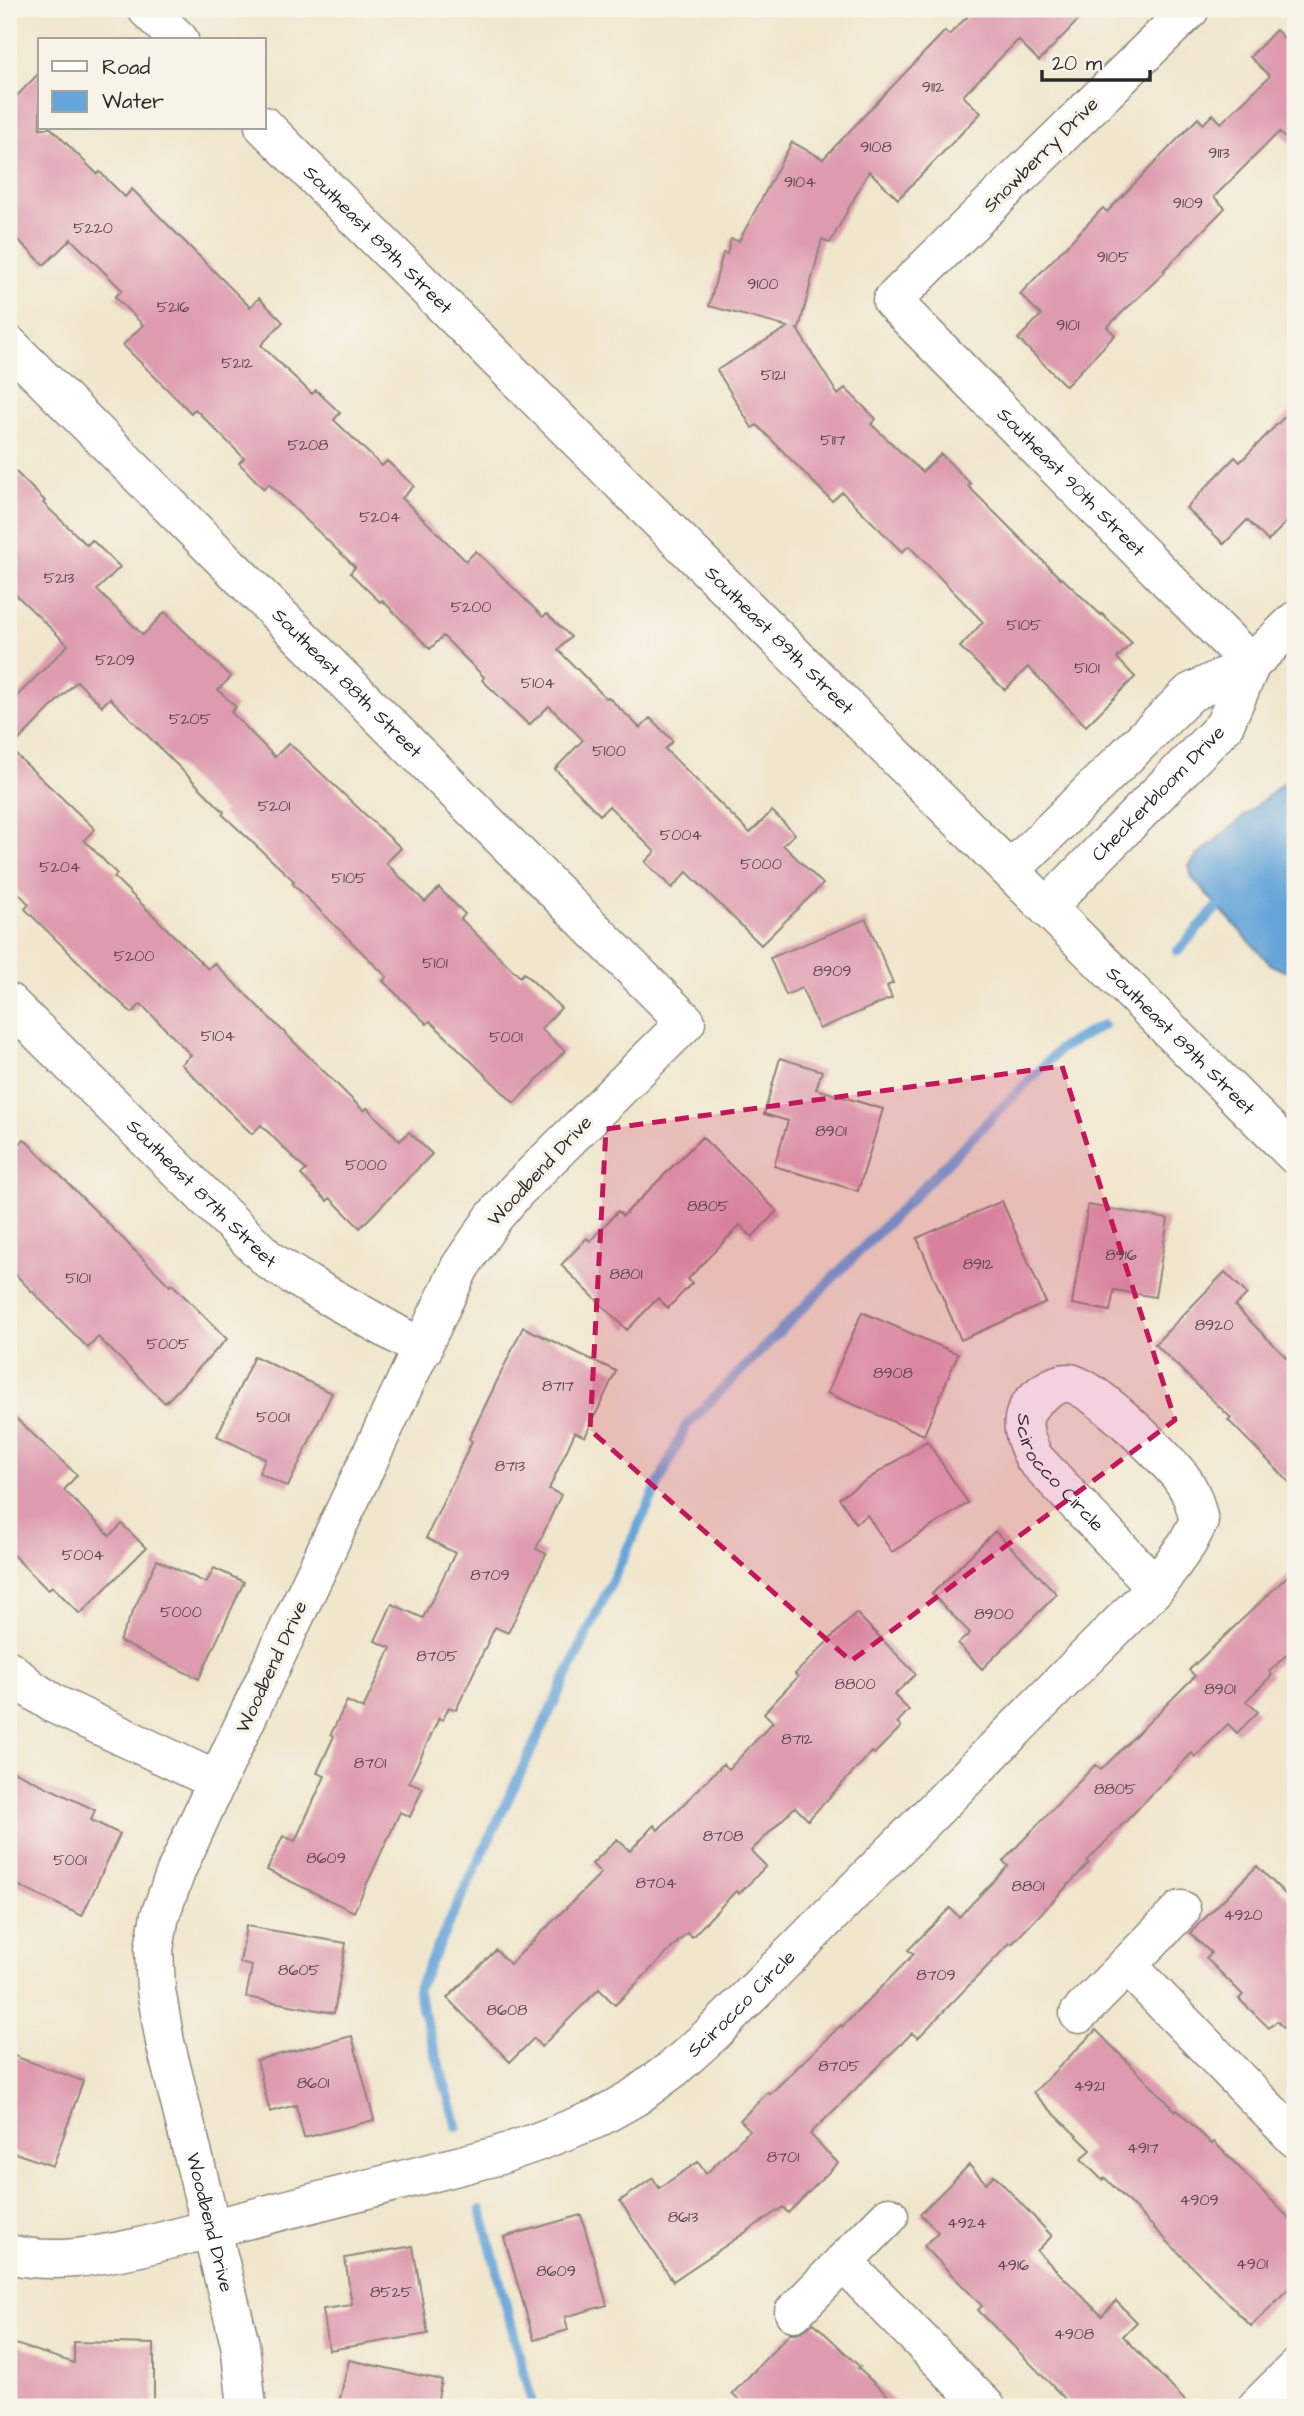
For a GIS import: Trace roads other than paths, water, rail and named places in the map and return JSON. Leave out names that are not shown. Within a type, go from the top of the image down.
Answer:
[{"type":"street","points":[[147,9],[177,38]]},
{"type":"street","name":"Snowberry Drive","points":[[892,301],[1190,9]]},
{"type":"street","name":"Southeast 89th Street","points":[[266,128],[1295,1154]]},
{"type":"street","name":"Southeast 90th Street","points":[[892,301],[1251,664]]},
{"type":"street","name":"Southeast 88th Street","points":[[9,345],[686,1022]]},
{"type":"street","name":"Checkerbloom Drive","points":[[1010,870],[1190,693],[1251,664],[1295,621]]},
{"type":"street","name":"Checkerbloom Drive","points":[[1046,907],[1224,726],[1251,664]]},
{"type":"street","name":"Southeast 87th Street","points":[[9,1003],[270,1261],[423,1349]]},
{"type":"street","name":"Woodbend Drive","points":[[247,2407],[240,2344],[165,2042],[156,1990],[154,1949],[160,1914],[177,1869],[217,1781],[460,1267],[494,1217],[517,1190],[686,1022]]},
{"type":"street","name":"Scirocco Circle","points":[[9,2254],[52,2260],[88,2258],[140,2248],[497,2156],[596,2119],[635,2097],[674,2068],[712,2034],[1156,1587],[1187,1544],[1199,1521],[1194,1499],[1180,1477],[1107,1404],[1087,1390],[1069,1383],[1051,1387],[1027,1408],[1023,1421],[1024,1438],[1034,1458],[1156,1587]]},
{"type":"street","points":[[9,1670],[54,1704],[217,1781]]},
{"type":"street","points":[[1079,2014],[1181,1910]]},
{"type":"street","points":[[1127,1965],[1295,2138]]},
{"type":"street","points":[[794,2312],[889,2216]]},
{"type":"street","points":[[844,2262],[986,2407]]},
{"type":"street","points":[[1257,2407],[1295,2369]]},
{"type":"water","points":[[1295,773],[1295,971],[1284,971],[1271,965],[1192,878],[1189,866],[1196,857]]},
{"type":"waterway","points":[[1178,951],[1217,907]]},
{"type":"waterway","points":[[457,2127],[417,1990],[686,1426],[1061,1048],[1103,1025]]},
{"type":"waterway","points":[[481,2210],[533,2407]]}]
